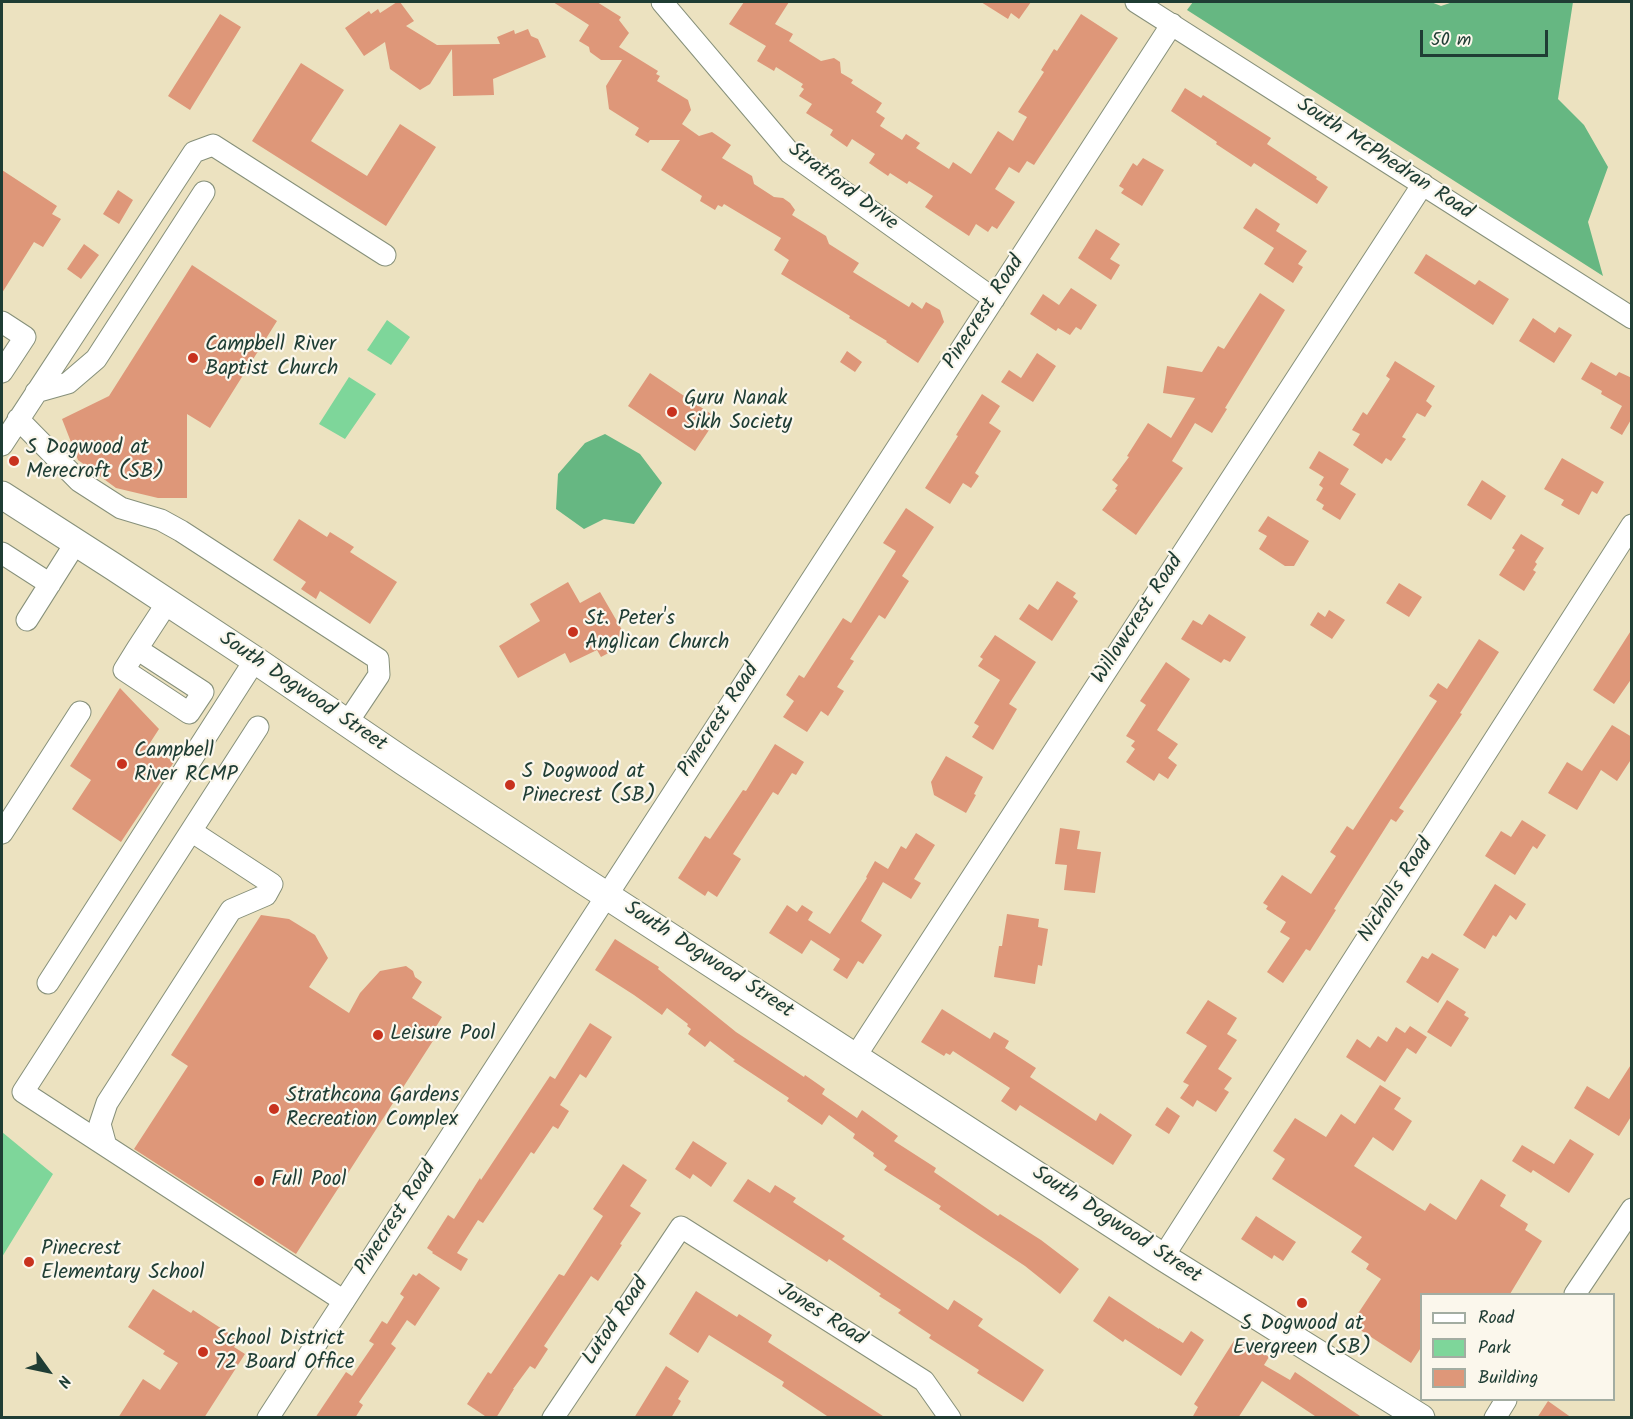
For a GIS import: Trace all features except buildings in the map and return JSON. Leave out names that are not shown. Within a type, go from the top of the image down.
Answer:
[{"type":"main road","name":"South Dogwood Street","points":[[2,495],[255,660],[607,896],[1163,1257],[1421,1418]]},
{"type":"street","name":"Stratford Drive","points":[[662,2],[790,153],[994,299]]},
{"type":"street","name":"South McPhedran Road","points":[[1136,2],[1632,318]]},
{"type":"street","name":"Pinecrest Road","points":[[268,1418],[1172,24]]},
{"type":"street","points":[[2,445],[194,152],[213,145],[385,255]]},
{"type":"street","name":"Willowcrest Road","points":[[855,1057],[1423,184]]},
{"type":"street","points":[[36,392],[68,383],[96,360],[204,192]]},
{"type":"street","points":[[2,322],[25,337],[2,372]]},
{"type":"street","points":[[18,419],[79,481],[121,508],[161,520],[181,531],[378,659],[379,675],[347,723]]},
{"type":"street","name":"Nicholls Road","points":[[1163,1257],[1632,525]]},
{"type":"street","points":[[27,620],[75,544]]},
{"type":"street","points":[[2,553],[50,584]]},
{"type":"street","points":[[137,649],[167,603]]},
{"type":"street","points":[[48,983],[255,660]]},
{"type":"street","points":[[2,833],[80,712]]},
{"type":"street","points":[[258,727],[23,1092],[344,1301]]},
{"type":"street","points":[[106,1146],[100,1124],[107,1103],[231,910],[266,895],[273,884],[191,831]]},
{"type":"street","points":[[1576,1293],[1632,1209]]},
{"type":"street","name":"Lutod Road","points":[[553,1418],[681,1227]]},
{"type":"street","name":"Jones Road","points":[[681,1227],[924,1381],[950,1418]]},
{"type":"street","points":[[1495,1418],[1505,1401]]},
{"type":"green space","points":[[1193,2],[1431,2],[1441,6],[1453,2],[1573,2],[1558,99],[1584,125],[1608,167],[1588,222],[1603,276],[1187,10]]},
{"type":"green space","points":[[387,320],[410,337],[391,365],[367,350]]},
{"type":"green space","points":[[349,377],[376,394],[345,439],[319,424]]},
{"type":"green space","points":[[605,434],[640,454],[662,483],[634,524],[604,519],[584,529],[556,509],[558,474],[585,443]]},
{"type":"green space","points":[[2,1132],[53,1174],[2,1257]]},
{"type":"place","name":"Campbell River Baptist Church","points":[[193,358]]},
{"type":"place","name":"Guru Nanak Sikh Society","points":[[672,412]]},
{"type":"place","name":"S Dogwood at Merecroft (SB)","points":[[14,461]]},
{"type":"place","name":"St. Peter's Anglican Church","points":[[573,632]]},
{"type":"place","name":"Campbell River RCMP","points":[[122,764]]},
{"type":"place","name":"S Dogwood at Pinecrest (SB)","points":[[510,785]]},
{"type":"place","name":"Leisure Pool","points":[[378,1035]]},
{"type":"place","name":"Strathcona Gardens Recreation Complex","points":[[274,1109]]},
{"type":"place","name":"Full Pool","points":[[259,1181]]},
{"type":"place","name":"Pinecrest Elementary School","points":[[29,1262]]},
{"type":"place","name":"S Dogwood at Evergreen (SB)","points":[[1302,1303]]},
{"type":"place","name":"School District 72 Board Office","points":[[203,1352]]}]
